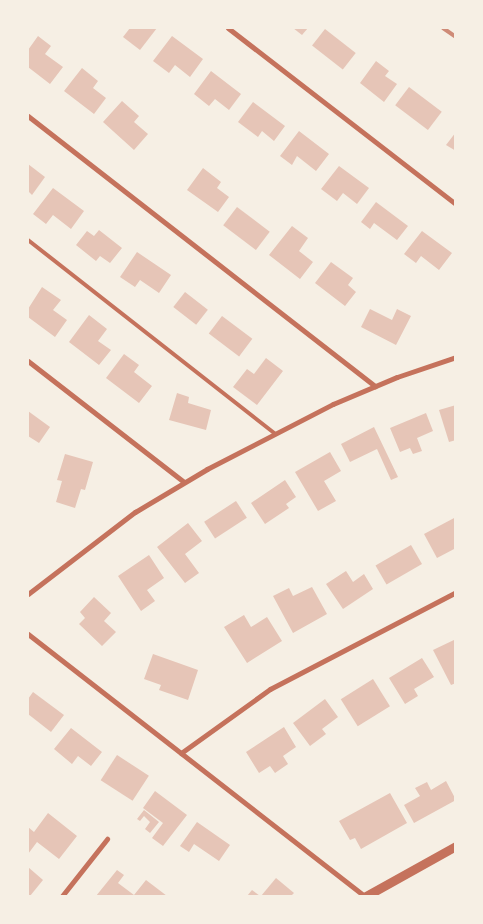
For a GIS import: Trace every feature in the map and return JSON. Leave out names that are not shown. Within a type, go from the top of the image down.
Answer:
[{"type":"street","points":[[228,28],[456,204]]},
{"type":"street","points":[[28,116],[375,386]]},
{"type":"street","points":[[28,594],[85,547],[184,482],[275,434],[375,386],[456,357]]},
{"type":"street","points":[[28,361],[184,482]]},
{"type":"street","points":[[181,754],[270,689],[456,592]]},
{"type":"street","points":[[28,634],[365,896],[456,846]]},
{"type":"street","points":[[62,896],[107,839]]},
{"type":"lane","points":[[28,240],[275,434]]},
{"type":"building","points":[[130,28],[157,28],[140,50],[123,37]]},
{"type":"building","points":[[293,28],[308,28],[302,35]]},
{"type":"building","points":[[325,29],[356,53],[343,70],[312,46]]},
{"type":"building","points":[[38,36],[51,46],[45,54],[63,67],[50,84],[28,67],[28,50]]},
{"type":"building","points":[[172,36],[203,59],[190,77],[175,65],[169,73],[153,61]]},
{"type":"building","points":[[376,61],[389,71],[385,76],[397,84],[384,102],[360,83]]},
{"type":"building","points":[[82,68],[98,81],[93,88],[106,98],[94,114],[64,91]]},
{"type":"building","points":[[211,71],[241,94],[229,110],[215,99],[209,106],[194,94]]},
{"type":"building","points":[[409,87],[442,112],[428,130],[395,105]]},
{"type":"building","points":[[122,101],[139,116],[134,122],[148,134],[134,150],[103,122]]},
{"type":"building","points":[[253,102],[285,126],[274,141],[262,131],[258,137],[238,122]]},
{"type":"building","points":[[299,131],[329,154],[316,171],[297,156],[292,165],[280,156]]},
{"type":"building","points":[[456,132],[456,151],[446,145]]},
{"type":"building","points":[[28,164],[45,177],[32,195],[28,191]]},
{"type":"building","points":[[339,166],[369,188],[357,204],[343,193],[337,201],[321,189]]},
{"type":"building","points":[[203,168],[221,182],[217,188],[229,197],[218,212],[187,190]]},
{"type":"building","points":[[53,188],[84,211],[71,229],[53,215],[46,224],[33,214]]},
{"type":"building","points":[[376,202],[408,226],[397,240],[374,223],[370,229],[361,222]]},
{"type":"building","points":[[237,207],[270,232],[256,250],[223,225]]},
{"type":"building","points":[[292,226],[308,238],[299,251],[313,262],[300,279],[269,255]]},
{"type":"building","points":[[99,230],[122,248],[110,263],[100,256],[96,261],[76,245],[87,231],[94,236]]},
{"type":"building","points":[[422,231],[452,253],[439,270],[421,256],[416,263],[404,254]]},
{"type":"building","points":[[137,252],[171,275],[159,293],[140,280],[135,287],[120,277]]},
{"type":"building","points":[[331,262],[353,278],[348,285],[356,292],[345,306],[315,283]]},
{"type":"building","points":[[42,287],[61,300],[53,310],[67,320],[55,337],[28,317],[28,309]]},
{"type":"building","points":[[185,292],[208,310],[196,325],[173,307]]},
{"type":"building","points":[[370,309],[392,320],[397,309],[411,316],[396,345],[361,327]]},
{"type":"building","points":[[89,315],[107,329],[98,341],[111,350],[99,365],[69,342]]},
{"type":"building","points":[[222,316],[252,339],[239,356],[209,334]]},
{"type":"building","points":[[124,354],[139,365],[134,372],[152,386],[139,403],[106,378]]},
{"type":"building","points":[[266,358],[283,371],[257,405],[233,387],[247,369],[254,374]]},
{"type":"building","points":[[177,393],[189,397],[188,403],[211,410],[206,430],[169,420]]},
{"type":"building","points":[[456,405],[456,440],[449,442],[439,410]]},
{"type":"building","points":[[28,411],[50,427],[39,443],[28,436]]},
{"type":"building","points":[[426,413],[433,431],[417,438],[422,451],[413,454],[410,448],[400,452],[390,428]]},
{"type":"building","points":[[374,427],[398,477],[391,480],[377,449],[350,462],[341,444]]},
{"type":"building","points":[[330,452],[341,471],[324,481],[336,501],[318,511],[295,472]]},
{"type":"building","points":[[65,454],[93,462],[85,490],[81,489],[75,508],[56,502],[62,481],[57,480]]},
{"type":"building","points":[[285,480],[296,497],[286,504],[289,508],[265,524],[251,503]]},
{"type":"building","points":[[236,501],[247,518],[215,538],[204,522]]},
{"type":"building","points":[[456,517],[456,548],[437,558],[424,534]]},
{"type":"building","points":[[188,523],[202,541],[185,554],[199,573],[185,583],[157,547]]},
{"type":"building","points":[[411,545],[422,564],[386,585],[375,566]]},
{"type":"building","points":[[149,555],[164,578],[147,590],[155,601],[141,611],[118,576]]},
{"type":"building","points":[[346,571],[353,582],[364,574],[373,589],[343,609],[326,584]]},
{"type":"building","points":[[312,587],[327,614],[293,633],[273,596],[289,588],[293,596]]},
{"type":"building","points":[[94,597],[111,613],[104,621],[116,632],[102,646],[79,624],[85,618],[80,612]]},
{"type":"building","points":[[244,615],[251,627],[267,617],[282,641],[247,663],[224,627]]},
{"type":"building","points":[[456,639],[456,683],[451,685],[433,650]]},
{"type":"building","points":[[153,654],[198,670],[188,700],[159,690],[161,685],[144,679]]},
{"type":"building","points":[[422,658],[434,677],[414,689],[418,696],[405,704],[389,678]]},
{"type":"building","points":[[373,679],[390,706],[358,726],[341,699]]},
{"type":"building","points":[[33,692],[64,715],[51,732],[28,714],[28,699]]},
{"type":"building","points":[[325,699],[338,717],[322,729],[326,734],[310,746],[293,723]]},
{"type":"building","points":[[284,727],[296,747],[283,756],[288,764],[275,773],[270,766],[259,773],[246,752]]},
{"type":"building","points":[[71,728],[102,752],[91,766],[78,756],[72,764],[54,749]]},
{"type":"building","points":[[117,755],[149,776],[133,801],[101,780]]},
{"type":"building","points":[[446,781],[456,800],[414,823],[404,805],[420,796],[415,788],[427,782],[431,790]]},
{"type":"building","points":[[155,791],[187,815],[163,846],[152,838],[163,823],[143,808]]},
{"type":"building","points":[[390,793],[407,823],[361,849],[355,838],[350,840],[339,821]]},
{"type":"building","points":[[144,810],[159,822],[150,833],[145,829],[150,822],[144,816],[140,821],[137,819]]},
{"type":"building","points":[[48,813],[77,836],[59,859],[37,842],[28,854],[28,827],[34,832]]},
{"type":"building","points":[[197,822],[230,845],[219,861],[194,844],[189,852],[180,846]]},
{"type":"building","points":[[28,867],[43,880],[30,896],[28,896]]},
{"type":"building","points":[[117,870],[124,875],[118,883],[134,895],[146,880],[167,896],[96,896]]},
{"type":"building","points":[[276,878],[294,893],[291,896],[261,896]]},
{"type":"building","points":[[252,890],[260,896],[247,896]]},
{"type":"railway","points":[[443,28],[456,37]]}]
